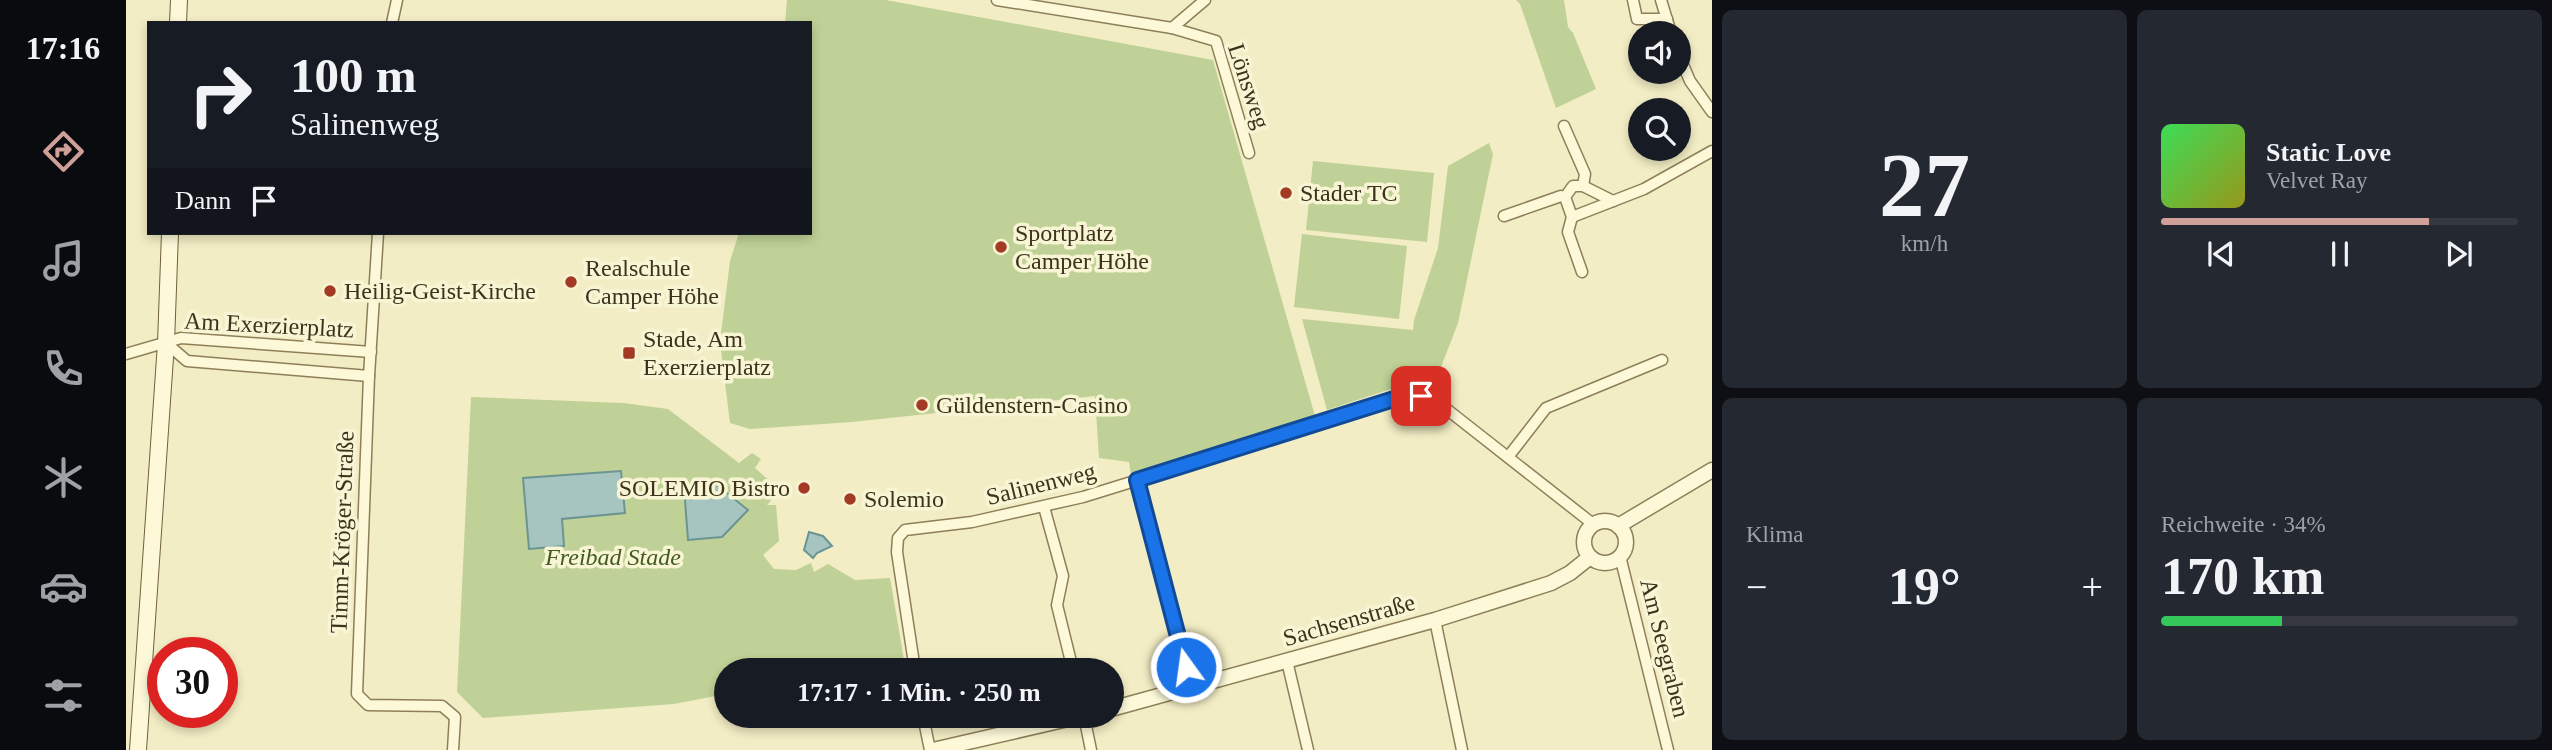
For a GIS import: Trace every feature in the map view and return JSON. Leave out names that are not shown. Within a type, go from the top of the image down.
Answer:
[{"type":"main road","points":[[138,750],[166,343],[170,235]]},
{"type":"street","points":[[392,21],[397,0]]},
{"type":"street","name":"Lönsweg","points":[[997,0],[1172,28],[1216,41],[1249,153]]},
{"type":"street","points":[[1172,28],[1205,0]]},
{"type":"street","points":[[1633,0],[1637,19],[1667,19],[1661,0]]},
{"type":"street","points":[[1691,83],[1712,112]]},
{"type":"street","points":[[1564,126],[1586,174],[1583,186]]},
{"type":"street","points":[[1572,217],[1644,189],[1712,150]]},
{"type":"street","points":[[1504,216],[1565,197],[1573,186],[1583,186],[1613,201]]},
{"type":"street","points":[[1565,197],[1572,217],[1568,232],[1582,272]]},
{"type":"street","name":"Timm-Kröger-Straße","points":[[378,235],[369,376],[357,694],[368,705],[442,706],[455,717],[453,750]]},
{"type":"street","name":"Am Exerzierplatz","points":[[166,343],[181,338],[371,352]]},
{"type":"street","points":[[126,354],[166,343]]},
{"type":"street","name":"Am Exerzierplatz","points":[[166,343],[187,361],[369,376]]},
{"type":"street","points":[[1508,457],[1546,408],[1662,360]]},
{"type":"street","name":"Salinenweg","points":[[913,658],[897,552],[898,538],[905,530],[972,522],[1045,507],[1409,396],[1435,400],[1593,524]]},
{"type":"street","points":[[1618,526],[1712,470]]},
{"type":"street","points":[[1137,480],[1191,688]]},
{"type":"street","points":[[1045,507],[1063,576],[1057,605],[1070,658]]},
{"type":"street","points":[[1606,521],[1618,526],[1623,531],[1626,544],[1620,556],[1602,563],[1590,557],[1584,540],[1593,524],[1606,521]]},
{"type":"street","name":"Am Seegraben","points":[[1620,556],[1668,750]]},
{"type":"street","name":"Sachsenstraße","points":[[1124,706],[1435,620],[1550,583],[1570,573],[1590,557]]},
{"type":"street","points":[[1435,620],[1462,750]]},
{"type":"street","points":[[1287,661],[1308,750]]},
{"type":"street","points":[[926,728],[932,750],[1030,728]]},
{"type":"street","points":[[1086,728],[1091,750]]},
{"type":"green space","name":"Sportplatz Camper Höhe","points":[[787,0],[886,0],[1213,60],[1315,416],[1131,474],[1129,462],[1099,458],[1095,396],[852,422],[750,429],[730,423],[720,342],[730,261],[738,235],[812,235],[812,21],[785,21]]},
{"type":"green space","points":[[1516,0],[1564,0],[1568,27],[1596,89],[1556,108],[1520,4]]},
{"type":"green space","points":[[1489,143],[1493,154],[1458,323],[1434,385],[1409,383],[1327,410],[1302,319],[1413,330],[1438,248],[1448,166]]},
{"type":"green space","points":[[1313,161],[1434,173],[1427,242],[1306,230]]},
{"type":"green space","points":[[1302,234],[1407,246],[1399,319],[1294,307]]},
{"type":"green space","name":"Freibad Stade","points":[[471,397],[623,403],[668,409],[739,463],[752,453],[761,459],[755,468],[780,490],[767,505],[776,505],[779,541],[763,555],[774,569],[796,570],[811,563],[814,572],[828,564],[855,580],[890,578],[904,658],[714,658],[714,696],[674,704],[483,718],[457,692]]},
{"type":"water","points":[[621,471],[625,513],[562,519],[564,546],[529,549],[523,478]]},
{"type":"water","points":[[717,485],[748,510],[722,537],[688,540],[684,487]]},
{"type":"water","points":[[809,532],[823,536],[832,546],[813,558],[804,550]]},
{"type":"place","name":"Stader TC","points":[[1286,193]]},
{"type":"place","name":"Sportplatz Camper Höhe","points":[[1001,247]]},
{"type":"place","name":"Realschule Camper Höhe","points":[[571,282]]},
{"type":"place","name":"Heilig-Geist-Kirche","points":[[330,291]]},
{"type":"place","name":"Stade, Am Exerzierplatz","points":[[629,353]]},
{"type":"place","name":"Güldenstern-Casino","points":[[922,405]]},
{"type":"place","name":"SOLEMIO Bistro","points":[[804,488]]},
{"type":"place","name":"Solemio","points":[[850,499]]},
{"type":"route","points":[[1186,667],[1137,480],[1397,398],[1421,396]]}]
